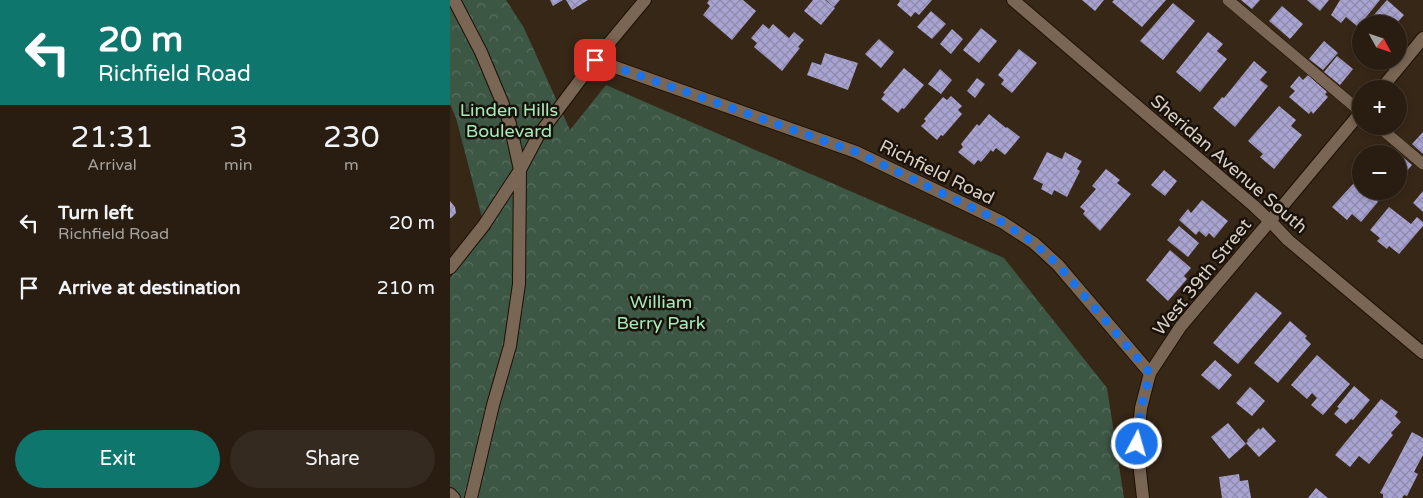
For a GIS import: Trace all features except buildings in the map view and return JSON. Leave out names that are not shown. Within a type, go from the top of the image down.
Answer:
[{"type":"street","points":[[454,0],[502,102],[510,124],[520,170],[519,284],[510,346],[493,405],[471,498]]},
{"type":"street","points":[[450,268],[484,226],[520,170],[538,136],[595,60],[646,0]]},
{"type":"street","name":"Sheridan Avenue South","points":[[1013,0],[1247,199],[1288,240],[1423,353]]},
{"type":"street","points":[[1388,80],[1423,38]]},
{"type":"street","name":"Richfield Road","points":[[595,60],[856,152],[1002,222],[1034,243],[1058,265],[1150,373]]},
{"type":"street","name":"West 39th Street","points":[[1150,373],[1181,326],[1352,123]]},
{"type":"street","points":[[1143,498],[1137,444],[1141,408],[1150,373]]},
{"type":"street","points":[[450,494],[454,498]]},
{"type":"lane","points":[[1228,0],[1352,104]]},
{"type":"lane","points":[[1389,135],[1423,164]]},
{"type":"green space","name":"William Berry Park","points":[[450,0],[506,0],[524,28],[570,130],[606,85],[1004,258],[1107,388],[1124,498],[450,498],[450,278],[491,228],[484,225],[456,118],[450,104]]},
{"type":"route","points":[[595,60],[856,152],[1002,222],[1034,243],[1058,265],[1150,373],[1141,408],[1137,444]]},
{"type":"park label","name":"Linden Hills Boulevard","points":[[509,120]]}]
